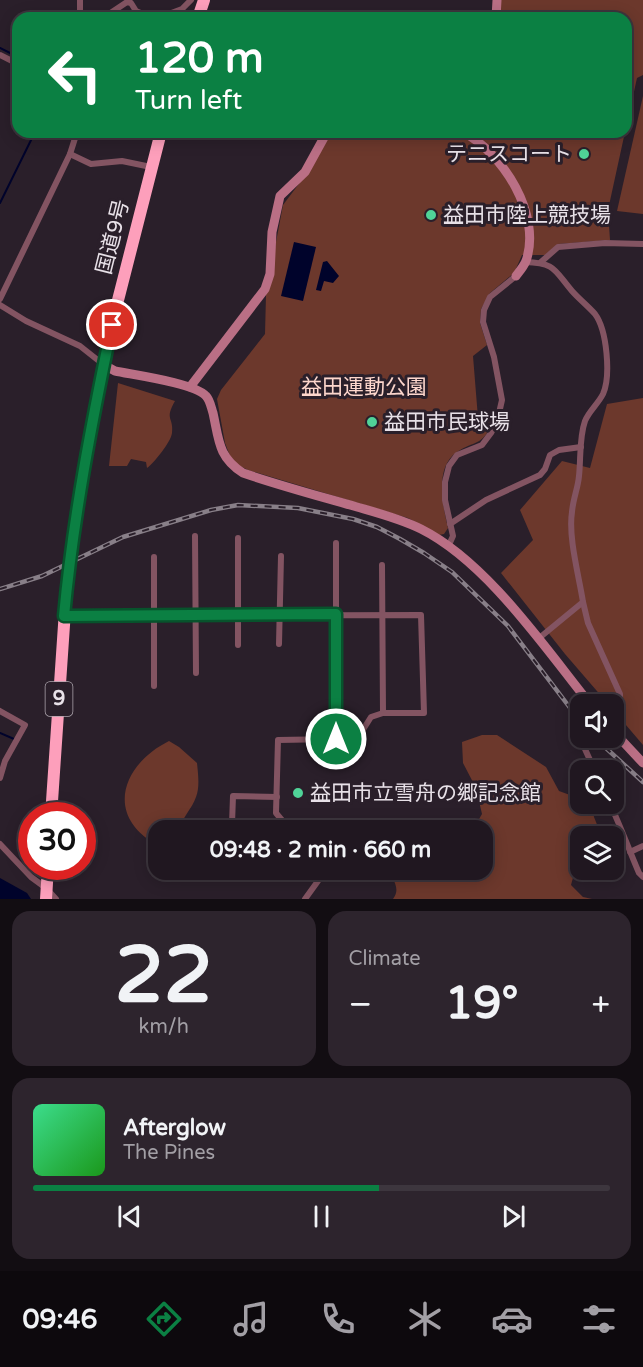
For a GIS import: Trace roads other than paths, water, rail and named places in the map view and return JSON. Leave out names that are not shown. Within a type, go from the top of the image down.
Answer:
[{"type":"highway","name":"国道9号","points":[[52,802],[67,581],[87,448],[116,308],[159,138]]},
{"type":"street","points":[[174,12],[182,9],[191,0]]},
{"type":"street","points":[[112,12],[127,2],[131,3],[138,12]]},
{"type":"street","points":[[0,299],[70,154],[75,138]]},
{"type":"street","points":[[190,387],[265,290],[270,274],[272,232],[280,196],[305,172],[324,138]]},
{"type":"street","points":[[448,547],[453,536],[445,500],[445,482],[449,466],[457,455],[482,445],[496,422],[502,399],[494,357],[483,322],[484,310],[490,297],[516,276],[525,262],[529,222],[516,188],[479,138]]},
{"type":"street","points":[[70,154],[91,164],[122,161],[151,167]]},
{"type":"street","points":[[541,262],[558,247],[605,243],[643,244]]},
{"type":"street","points":[[525,262],[541,262],[551,265],[596,315],[606,347],[604,392],[586,419],[571,527],[588,623],[620,694]]},
{"type":"street","points":[[0,305],[26,321],[80,346],[115,371],[190,387],[205,395],[211,405],[221,451],[226,460],[243,473],[422,529],[448,547],[484,578],[582,694]]},
{"type":"street","points":[[450,524],[486,500],[540,475],[550,455],[559,450],[581,447]]},
{"type":"street","points":[[195,536],[196,673]]},
{"type":"street","points":[[237,538],[238,645]]},
{"type":"street","points":[[336,543],[336,739]]},
{"type":"street","points":[[279,644],[281,556]]},
{"type":"street","points":[[153,557],[154,686]]},
{"type":"street","points":[[382,566],[383,713]]},
{"type":"street","points":[[537,639],[583,602]]},
{"type":"street","points":[[64,616],[421,615],[424,713],[383,713],[371,717],[359,735],[351,739],[278,740],[276,813],[282,820]]},
{"type":"street","points":[[0,711],[24,725],[5,761],[0,778]]},
{"type":"street","points":[[624,743],[643,763]]},
{"type":"street","points":[[232,820],[233,796],[277,797]]},
{"type":"street","points":[[614,814],[639,873],[643,877]]},
{"type":"street","points":[[0,845],[46,893],[56,899]]},
{"type":"street","points":[[630,852],[643,846]]},
{"type":"street","points":[[305,899],[318,880]]},
{"type":"water","points":[[294,242],[316,247],[303,301],[281,296]]},
{"type":"water","points":[[327,261],[339,276],[333,283],[324,281],[321,291],[316,290],[323,262]]},
{"type":"water","points":[[0,878],[27,893],[31,899],[0,899]]},
{"type":"waterway","points":[[0,48],[12,54]]},
{"type":"waterway","points":[[0,203],[32,138]]},
{"type":"waterway","points":[[0,733],[14,739]]},
{"type":"railway","points":[[0,589],[42,576],[123,537],[211,510],[238,505],[298,508],[353,519],[377,527],[400,539],[452,572],[508,626],[570,708]]},
{"type":"railway","points":[[606,748],[643,782]]},
{"type":"place","name":"テニスコート","points":[[584,154]]},
{"type":"place","name":"益田市陸上競技場","points":[[431,215]]},
{"type":"place","name":"益田市民球場","points":[[372,422]]},
{"type":"place","name":"益田市立雪舟の郷記念館","points":[[298,793]]},
{"type":"park label","name":"益田運動公園","points":[[364,387]]}]
